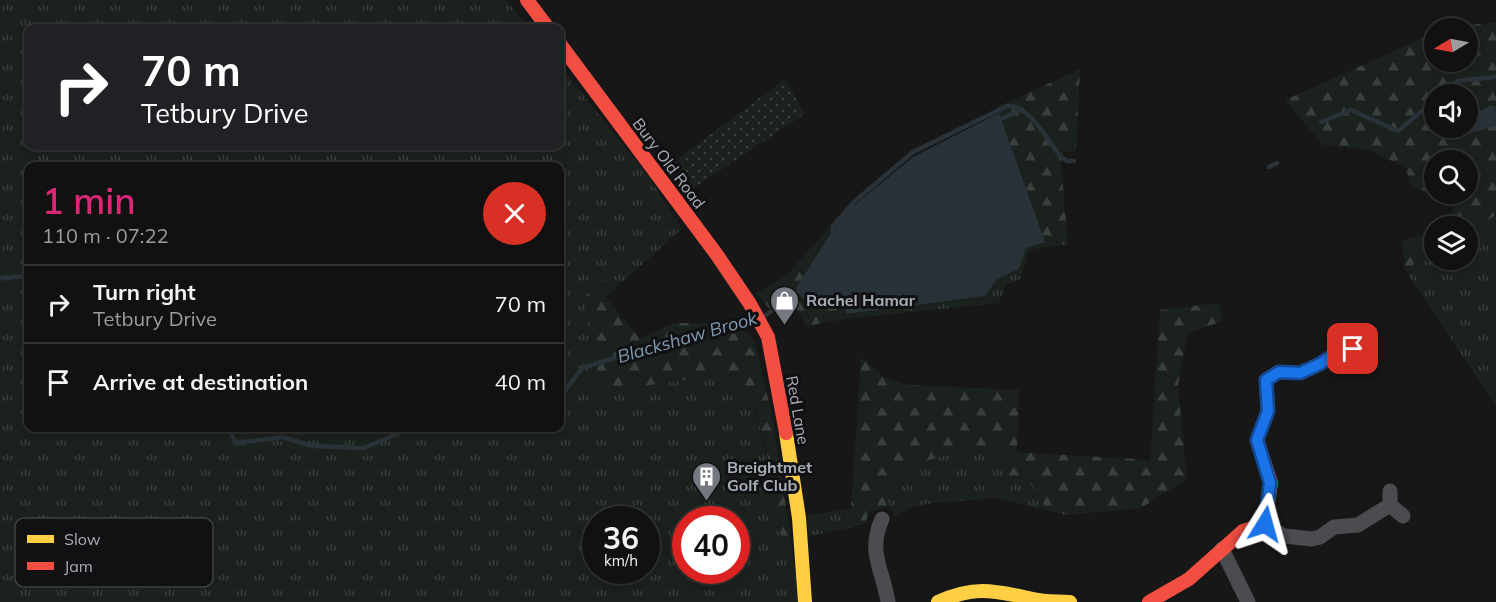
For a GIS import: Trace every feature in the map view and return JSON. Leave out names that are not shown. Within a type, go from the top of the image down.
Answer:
[{"type":"street","points":[[527,0],[545,24]]},
{"type":"street","name":"Bury Old Road","points":[[564,49],[717,255],[766,332]]},
{"type":"street","name":"Red Lane","points":[[766,332],[785,424],[799,518],[805,602]]},
{"type":"street","points":[[1265,524],[1270,483],[1257,440],[1268,411],[1266,380],[1279,372],[1300,373],[1320,364],[1352,342],[1359,364]]},
{"type":"street","points":[[1149,602],[1189,579],[1243,531],[1265,524],[1284,536],[1312,539],[1320,537],[1334,527],[1358,525],[1390,498],[1403,516]]},
{"type":"street","points":[[882,519],[876,533],[876,560],[886,586],[888,602]]},
{"type":"street","points":[[1222,549],[1248,602]]},
{"type":"street","points":[[939,602],[956,594],[985,590],[1010,593],[1035,600],[1070,602]]},
{"type":"green space","name":"Breightmet Golf Club","points":[[0,0],[506,0],[526,24],[24,24],[24,150],[564,150],[564,71],[649,177],[682,229],[620,284],[605,279],[584,297],[595,373],[589,394],[732,373],[751,402],[759,425],[766,450],[782,539],[791,539],[798,602],[0,602]]},
{"type":"green space","points":[[1496,22],[1496,215],[1478,226],[1478,216],[1448,216],[1452,212],[1453,204],[1478,204],[1478,150],[1424,150],[1424,192],[1411,185],[1406,168],[1369,150],[1323,145],[1285,100],[1424,37],[1424,72],[1478,72],[1478,24]]},
{"type":"green space","points":[[1080,69],[1076,151],[1063,152],[1061,164],[1068,244],[1040,248],[1039,244],[1045,242],[997,107]]},
{"type":"green space","points":[[785,79],[805,114],[686,193],[668,166]]},
{"type":"green space","points":[[1496,215],[1496,406],[1405,270],[1424,258],[1424,270],[1478,270],[1478,226]]},
{"type":"green space","points":[[830,226],[831,233],[796,288],[803,299],[845,298],[846,319],[806,326],[794,304],[769,308],[756,293],[788,274]]},
{"type":"green space","points":[[1424,234],[1424,258],[1405,270],[1402,240]]},
{"type":"green space","points":[[1039,244],[1040,248],[1029,250],[1020,279],[1006,285],[999,303],[846,319],[846,314],[985,296],[997,279],[1019,269],[1025,248]]},
{"type":"green space","points":[[605,279],[620,284],[606,297],[640,339],[673,323],[718,323],[742,315],[747,322],[744,330],[755,342],[773,420],[791,539],[782,540],[772,476],[760,425],[743,385],[732,373],[588,394],[595,373],[584,297]]},
{"type":"green space","points":[[1219,303],[1223,321],[1187,334],[1178,386],[1187,479],[1141,508],[1067,515],[1048,511],[1029,481],[1007,483],[1002,455],[1014,451],[976,449],[907,465],[895,472],[886,487],[888,507],[869,511],[865,524],[844,529],[843,510],[851,508],[861,357],[883,376],[907,385],[1019,390],[1017,452],[1150,460],[1160,310]]},
{"type":"green space","points":[[976,449],[1017,452],[1029,480],[1048,511],[998,498],[925,504],[910,508],[896,517],[888,503],[887,495],[889,481],[893,474],[907,465],[923,460]]},
{"type":"green space","points":[[843,510],[844,529],[809,536],[807,515]]},
{"type":"shaded area","points":[[1494,106],[1496,126],[1478,131],[1478,112]]},
{"type":"shaded area","points":[[999,113],[1045,242],[1026,248],[1019,269],[997,279],[985,296],[846,314],[845,298],[803,299],[796,288],[831,233],[850,209],[913,157]]},
{"type":"waterway","name":"Blackshaw Brook","points":[[1454,84],[1457,81],[1496,77]]},
{"type":"waterway","name":"Blackshaw Brook","points":[[833,237],[833,226],[854,202],[913,152],[1007,106],[1023,111],[1037,124],[1060,156],[1067,161],[1074,161]]},
{"type":"waterway","points":[[1001,119],[1022,109]]},
{"type":"waterway","name":"Blackshaw Brook","points":[[1321,122],[1351,110],[1398,131],[1424,109]]},
{"type":"waterway","name":"Blackshaw Brook","points":[[1269,167],[1277,163]]},
{"type":"waterway","name":"Blackshaw Brook","points":[[0,278],[24,276]]},
{"type":"waterway","name":"Blackshaw Brook","points":[[763,317],[803,288]]},
{"type":"waterway","name":"Blackshaw Brook","points":[[564,392],[582,368],[701,331],[752,319]]},
{"type":"waterway","name":"Blackshaw Brook","points":[[230,432],[236,443],[282,437],[313,446],[364,448],[401,432]]},
{"type":"traffic: slow","points":[[786,433],[799,518],[805,602]]},
{"type":"traffic: slow","points":[[938,602],[975,591],[1042,601],[1070,602]]},
{"type":"traffic: jam","points":[[527,0],[545,24]]},
{"type":"traffic: jam","points":[[564,49],[717,255],[750,304],[768,337],[786,433]]},
{"type":"traffic: jam","points":[[1149,602],[1189,579],[1243,531],[1265,524],[1271,483],[1257,440],[1268,411],[1266,380],[1279,372],[1300,373],[1337,353],[1353,349]]},
{"type":"place","name":"Rachel Hamar","points":[[785,326]]},
{"type":"place","name":"Breightmet Golf Club","points":[[706,502]]},
{"type":"route","points":[[1265,524],[1270,483],[1257,440],[1268,411],[1266,380],[1279,372],[1300,373],[1338,352],[1353,349]]}]
